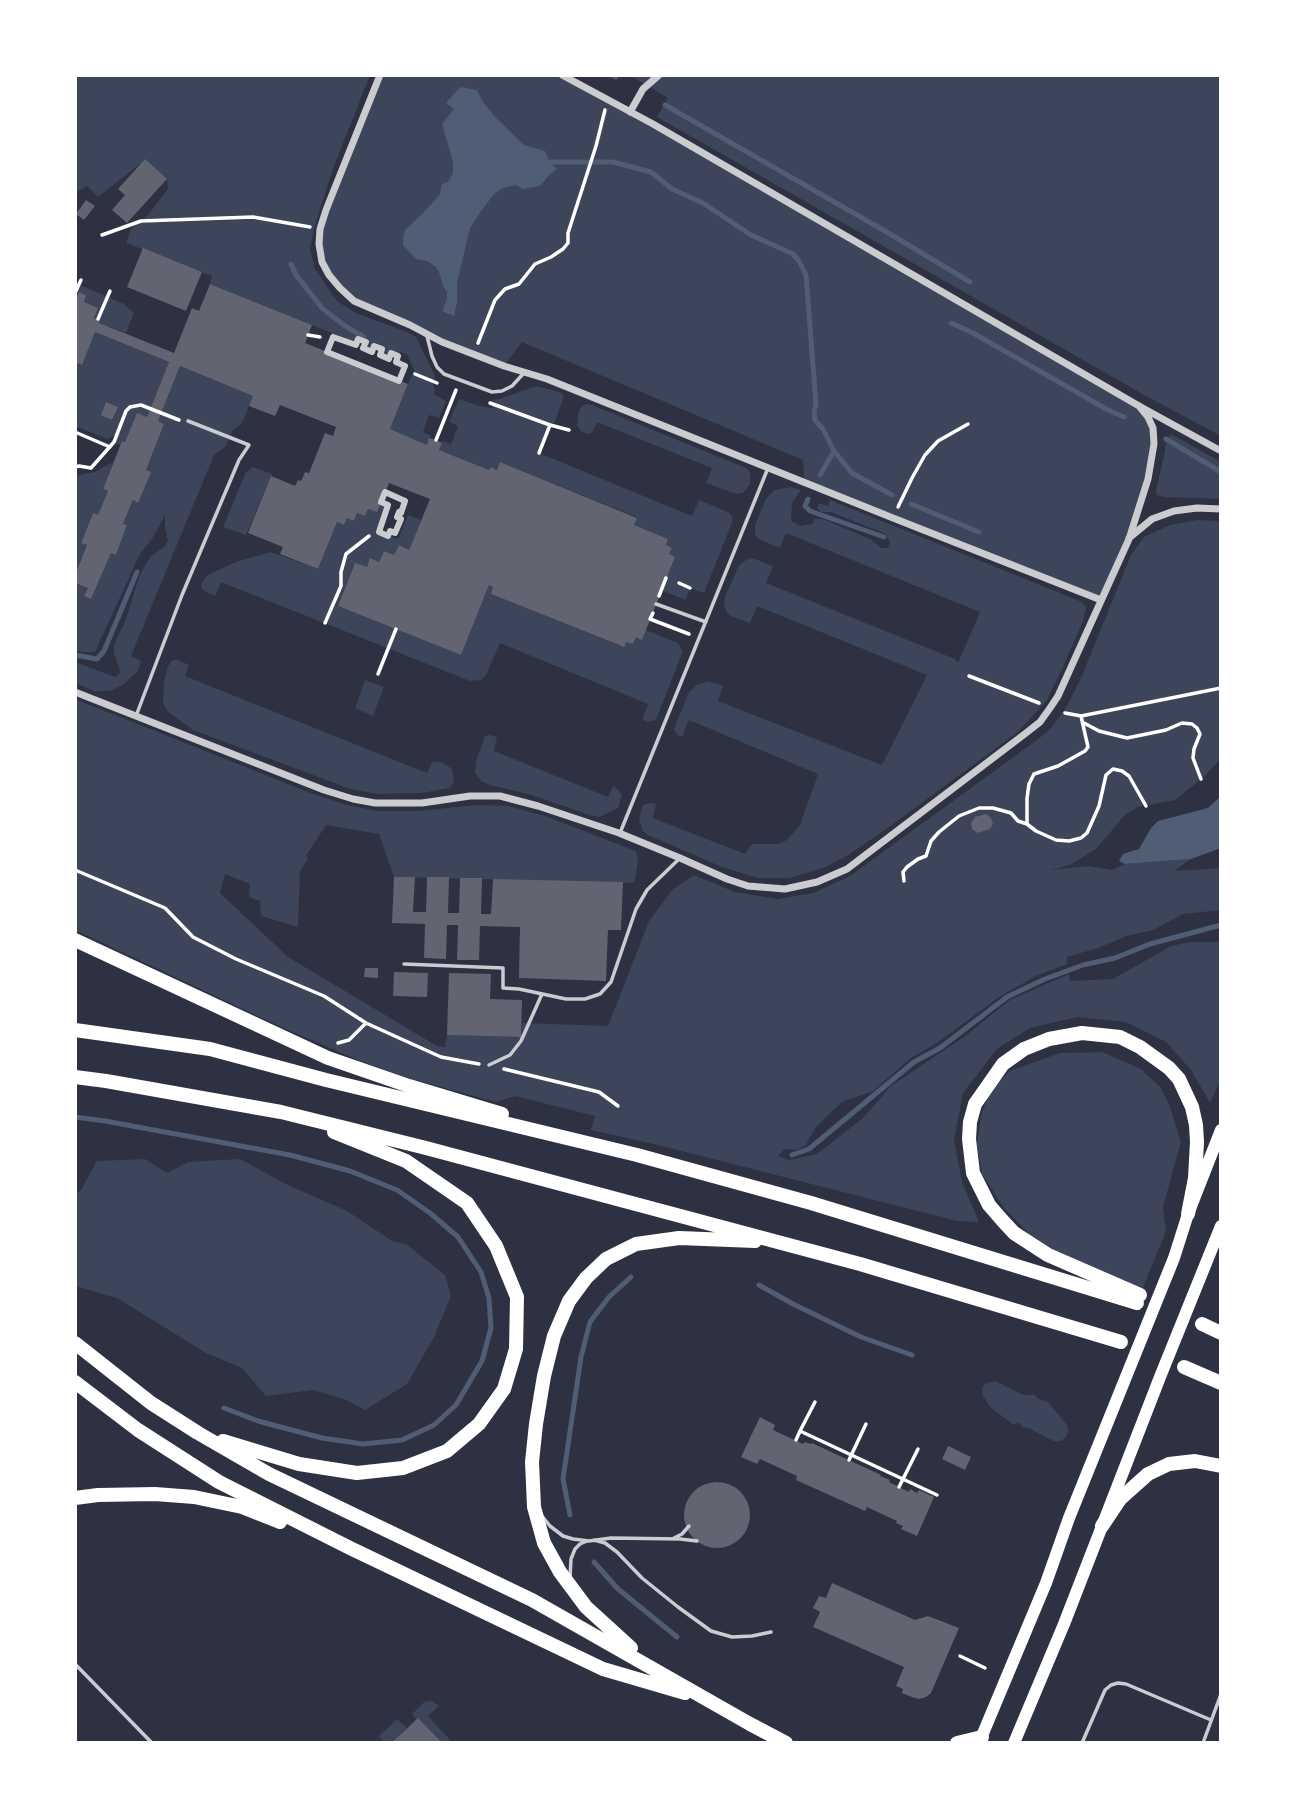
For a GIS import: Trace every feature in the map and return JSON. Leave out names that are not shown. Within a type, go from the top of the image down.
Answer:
[{"type":"highway","points":[[75,940],[328,1058],[409,1086],[637,1155],[1138,1299],[1048,1255],[1014,1234],[989,1205],[972,1173],[969,1139],[975,1104],[1003,1064],[1024,1049],[1049,1039],[1082,1033],[1120,1037],[1169,1068],[1178,1079],[1192,1107],[1197,1142],[1195,1178],[1188,1214]]},
{"type":"highway","points":[[75,1030],[209,1049],[380,1094],[637,1155]]},
{"type":"highway","points":[[75,1077],[106,1080],[281,1112],[439,1151],[860,1264],[1121,1342]]},
{"type":"highway","points":[[198,1433],[299,1464],[357,1473],[403,1468],[447,1451],[479,1424],[504,1389],[516,1349],[517,1297],[496,1245],[467,1203],[406,1161],[281,1112]]},
{"type":"highway","points":[[650,1666],[586,1607],[544,1543],[534,1507],[532,1462],[544,1376],[554,1336],[569,1301],[586,1278],[607,1259],[636,1244],[679,1238],[781,1242]]},
{"type":"highway","points":[[1202,1324],[1221,1333]]},
{"type":"highway","points":[[75,1343],[150,1403],[269,1474],[532,1600],[786,1743]]},
{"type":"highway","points":[[1184,1367],[1221,1384]]},
{"type":"highway","points":[[75,1382],[138,1430],[219,1482],[603,1669],[704,1699]]},
{"type":"highway","points":[[1102,1525],[1120,1499],[1148,1474],[1169,1464],[1195,1461],[1221,1466]]},
{"type":"highway","points":[[75,1497],[143,1494],[194,1497],[242,1507],[350,1548]]},
{"type":"highway","points":[[750,1724],[762,1743]]},
{"type":"highway","points":[[957,1743],[981,1740]]},
{"type":"main road","points":[[981,1740],[1174,1258],[1221,1130]]},
{"type":"main road","points":[[1014,1743],[1064,1624],[1221,1226]]},
{"type":"street","points":[[380,75],[320,229],[319,244],[329,275],[354,301],[442,342],[547,379],[1101,600]]},
{"type":"street","points":[[562,75],[734,170],[1221,451]]},
{"type":"street","points":[[630,112],[643,89],[657,76]]},
{"type":"street","points":[[333,337],[356,345],[358,339],[366,342],[363,348],[372,352],[374,346],[382,349],[380,355],[389,359],[391,353],[398,356],[396,362],[405,366],[399,381],[327,352],[333,337]]},
{"type":"street","points":[[75,692],[353,799],[375,803],[422,803],[470,796],[500,796],[619,833],[748,886],[785,889],[817,882],[847,869],[1040,722],[1058,696],[1129,539],[1148,479],[1154,444],[1153,428],[1139,406]]},
{"type":"street","points":[[385,492],[405,500],[397,517],[401,519],[396,533],[390,531],[388,536],[379,532],[388,505],[381,502],[385,492]]},
{"type":"street","points":[[1129,539],[1152,519],[1174,511],[1221,509]]},
{"type":"lane","points":[[427,334],[432,356],[444,374],[492,392],[512,386],[525,373]]},
{"type":"lane","points":[[136,716],[182,594],[239,460],[249,445],[188,421]]},
{"type":"lane","points":[[619,833],[768,468]]},
{"type":"lane","points":[[656,604],[706,622]]},
{"type":"lane","points":[[404,964],[503,968],[503,988],[566,999],[585,999],[600,994],[611,982],[636,909],[647,890],[680,858]]},
{"type":"lane","points":[[489,1065],[510,1055],[521,1041],[542,994]]},
{"type":"lane","points":[[534,1507],[562,1536],[573,1539],[697,1541]]},
{"type":"lane","points":[[672,1539],[682,1534],[689,1526]]},
{"type":"lane","points":[[570,1586],[571,1559],[575,1549],[592,1540],[605,1543],[617,1552],[642,1578],[711,1631],[732,1637],[771,1632]]},
{"type":"lane","points":[[75,1664],[152,1743]]},
{"type":"lane","points":[[1082,1743],[1105,1690],[1118,1683],[1211,1720]]},
{"type":"lane","points":[[1203,1743],[1221,1697]]},
{"type":"path","points":[[477,345],[495,300],[505,289],[519,284],[535,264],[551,257],[568,243],[568,233],[610,100]]},
{"type":"path","points":[[102,235],[141,222],[253,217],[320,229]]},
{"type":"path","points":[[75,293],[81,279]]},
{"type":"path","points":[[98,319],[110,290]]},
{"type":"path","points":[[422,377],[445,386]]},
{"type":"path","points":[[436,440],[453,397]]},
{"type":"path","points":[[481,399],[569,430]]},
{"type":"path","points":[[75,467],[91,468],[114,442],[130,407],[141,405],[177,420],[188,421]]},
{"type":"path","points":[[893,519],[925,455],[938,441],[968,424]]},
{"type":"path","points":[[539,453],[550,425]]},
{"type":"path","points":[[75,432],[110,447]]},
{"type":"path","points":[[325,624],[341,586],[341,572],[346,554],[368,536],[379,532]]},
{"type":"path","points":[[679,583],[690,588]]},
{"type":"path","points":[[650,619],[699,638]]},
{"type":"path","points":[[378,674],[396,629]]},
{"type":"path","points":[[969,676],[1044,705]]},
{"type":"path","points":[[1065,713],[1081,716],[1221,688]]},
{"type":"path","points":[[1027,824],[1029,783],[1034,774],[1058,766],[1088,747],[1081,716]]},
{"type":"path","points":[[1082,722],[1099,731],[1126,738],[1166,730],[1182,723],[1192,723],[1200,734],[1193,758],[1201,779]]},
{"type":"path","points":[[904,881],[903,872],[918,859],[926,856],[939,832],[959,816],[979,808],[993,808],[1011,813],[1018,821],[1056,840],[1082,838],[1087,834],[1099,806],[1106,775],[1113,769],[1129,776],[1146,806]]},
{"type":"path","points":[[75,870],[165,908],[193,937],[324,996],[366,1023],[441,1057],[489,1065],[599,1092],[618,1106]]},
{"type":"path","points":[[307,1048],[349,1040],[366,1023]]},
{"type":"path","points":[[796,1440],[814,1402]]},
{"type":"path","points":[[850,1458],[866,1424]]},
{"type":"path","points":[[800,1431],[850,1458],[937,1495]]},
{"type":"path","points":[[899,1487],[918,1449]]},
{"type":"path","points":[[960,1656],[985,1668]]},
{"type":"shaded area","points":[[75,75],[370,75],[334,166],[310,249],[315,269],[337,301],[356,313],[416,337],[435,376],[432,382],[434,394],[446,401],[439,418],[429,415],[423,432],[431,436],[427,445],[390,429],[414,370],[407,354],[400,352],[398,356],[392,353],[389,359],[380,355],[382,350],[375,347],[372,352],[363,348],[366,342],[359,339],[356,345],[333,337],[332,333],[210,284],[212,276],[126,243],[131,229],[148,215],[168,189],[167,179],[145,160],[98,197],[87,186],[75,193]]},
{"type":"shaded area","points":[[380,75],[562,75],[1139,406],[1148,417],[1154,444],[1129,539],[1101,600],[804,482],[803,460],[522,342],[504,366],[354,301],[329,275],[319,244],[320,229]]},
{"type":"shaded area","points":[[628,75],[1221,75],[1221,436],[1146,396],[657,117],[668,98]]},
{"type":"shaded area","points":[[460,87],[477,90],[495,117],[524,145],[545,151],[557,169],[540,186],[523,189],[516,185],[503,188],[495,193],[481,211],[470,228],[457,283],[454,316],[442,311],[447,292],[436,267],[427,261],[416,259],[403,245],[403,238],[405,230],[440,194],[442,184],[448,182],[453,173],[453,162],[442,124],[454,109],[446,103]]},
{"type":"shaded area","points":[[75,283],[124,304],[134,313],[126,333],[99,323],[100,320],[94,318],[98,308],[84,302],[86,295],[79,292],[75,300]]},
{"type":"shaded area","points":[[95,332],[169,362],[147,417],[120,445],[114,442],[116,435],[107,439],[75,426],[75,370],[78,363],[82,364]]},
{"type":"shaded area","points":[[180,366],[253,396],[242,423],[233,430],[226,446],[214,455],[131,656],[141,661],[138,671],[124,684],[110,691],[94,691],[75,683],[75,662],[115,677],[120,673],[114,645],[126,619],[140,574],[151,556],[165,546],[168,540],[165,515],[140,554],[95,652],[75,650],[75,583],[88,588],[84,596],[91,599],[111,553],[116,555],[127,526],[123,524],[133,501],[138,502],[150,472],[146,470],[164,424],[158,421]]},
{"type":"shaded area","points":[[536,386],[563,395],[553,426],[550,425],[539,453],[692,516],[699,500],[732,516],[733,520],[704,593],[690,588],[686,600],[662,591],[675,557],[669,554],[672,548],[666,545],[668,539],[634,525],[637,517],[500,462],[497,470],[491,467],[489,470],[439,450],[442,441],[451,444],[458,426],[449,422],[459,399],[492,408],[495,402],[492,400]]},
{"type":"shaded area","points":[[586,404],[746,468],[750,472],[750,484],[743,493],[736,494],[706,483],[712,468],[597,422],[592,433],[581,431],[577,425],[578,415],[581,407]]},
{"type":"shaded area","points":[[1171,434],[1221,462],[1221,499],[1157,495],[1166,439]]},
{"type":"shaded area","points":[[113,462],[103,489],[108,491],[98,515],[93,513],[81,542],[87,545],[75,574],[75,476],[95,472]]},
{"type":"shaded area","points":[[253,467],[272,474],[246,535],[223,527],[246,472]]},
{"type":"shaded area","points":[[791,487],[801,490],[792,503],[791,521],[801,526],[813,524],[814,519],[823,519],[872,540],[881,548],[888,548],[890,543],[886,534],[831,512],[821,512],[817,508],[819,503],[828,506],[830,500],[1082,602],[1086,608],[1083,621],[1047,700],[1018,732],[847,856],[823,868],[790,878],[757,878],[722,867],[648,835],[643,831],[639,819],[643,805],[656,804],[653,818],[745,854],[752,844],[778,844],[787,840],[800,825],[818,774],[689,720],[682,737],[677,735],[674,729],[689,692],[697,685],[709,681],[723,686],[718,701],[882,765],[927,675],[757,606],[750,623],[733,617],[727,613],[724,605],[739,565],[749,558],[773,566],[766,583],[955,659],[958,663],[980,612],[786,533],[780,548],[758,539],[755,525],[766,499],[774,490]]},
{"type":"shaded area","points":[[381,502],[388,505],[380,533],[398,539],[408,515],[421,520],[409,550],[399,545],[394,555],[384,551],[379,562],[370,559],[367,567],[355,563],[338,606],[461,655],[489,585],[493,587],[491,594],[623,647],[626,642],[633,644],[636,637],[642,639],[646,630],[678,643],[683,651],[656,720],[648,722],[642,719],[648,704],[500,643],[486,675],[481,680],[470,681],[221,582],[215,596],[203,590],[201,585],[206,576],[238,561],[271,552],[318,569],[337,522],[344,525],[347,518],[354,521],[357,513],[365,516],[368,509]]},
{"type":"shaded area","points":[[1197,520],[1221,521],[1221,758],[1207,774],[1175,800],[1138,807],[1125,815],[1096,849],[1070,865],[1051,870],[1088,866],[1112,870],[1125,864],[1191,859],[1174,871],[1221,868],[1221,910],[1183,914],[1153,930],[1067,957],[1067,964],[1036,976],[999,997],[937,1043],[911,1058],[873,1091],[842,1102],[815,1128],[806,1145],[797,1150],[785,1149],[778,1156],[789,1160],[817,1154],[863,1118],[891,1086],[964,1037],[1010,1000],[1069,974],[1070,981],[1113,979],[1171,946],[1190,942],[1221,942],[1221,1079],[1210,1103],[1191,1070],[1166,1042],[1126,1022],[1077,1017],[1030,1028],[997,1049],[963,1093],[954,1140],[962,1182],[979,1222],[957,1221],[591,1130],[595,1116],[515,1096],[496,1102],[405,1077],[279,1026],[75,930],[75,699],[347,805],[378,811],[418,811],[476,805],[508,806],[545,816],[636,851],[638,859],[635,881],[631,883],[394,877],[379,834],[326,825],[306,856],[308,858],[300,872],[298,927],[261,916],[260,901],[249,897],[250,884],[225,874],[220,893],[288,957],[437,1046],[445,1047],[447,1035],[521,1037],[522,1023],[608,1026],[649,921],[673,889],[694,875],[735,892],[777,899],[813,893],[850,876],[1051,728],[1067,706],[1081,678],[1131,555],[1144,537],[1170,525]]},
{"type":"shaded area","points":[[173,660],[189,665],[185,676],[427,773],[433,761],[443,763],[452,769],[454,781],[450,788],[422,793],[377,794],[350,789],[193,730],[167,711],[163,702],[164,682],[168,666]]},
{"type":"shaded area","points":[[365,680],[384,687],[373,716],[355,708]]},
{"type":"shaded area","points":[[485,736],[497,737],[494,751],[608,797],[613,786],[622,795],[618,808],[599,817],[592,816],[481,781],[475,773],[476,761]]},
{"type":"shaded area","points":[[1221,796],[1221,848],[1191,859],[1125,864],[1119,861],[1123,854],[1139,849],[1158,821],[1208,808]]},
{"type":"shaded area","points":[[1102,1052],[1141,1069],[1161,1088],[1181,1142],[1163,1207],[1166,1231],[1142,1290],[1061,1255],[1029,1234],[1003,1207],[982,1174],[977,1144],[981,1116],[989,1092],[1010,1071],[1060,1053]]},
{"type":"shaded area","points":[[145,1159],[167,1173],[188,1162],[240,1159],[286,1184],[347,1211],[392,1241],[406,1244],[445,1275],[451,1296],[434,1337],[407,1384],[365,1410],[344,1399],[313,1390],[266,1396],[242,1368],[206,1353],[117,1298],[75,1286],[75,1194],[81,1190],[97,1161]]},
{"type":"shaded area","points":[[995,1381],[1024,1395],[1034,1395],[1048,1402],[1067,1425],[1066,1437],[1061,1441],[1054,1441],[1029,1428],[1023,1428],[1019,1423],[1013,1424],[991,1408],[982,1389],[984,1384]]},
{"type":"shaded area","points":[[432,1701],[439,1706],[428,1716],[453,1743],[384,1743],[379,1736],[397,1719],[407,1728],[416,1719],[412,1714],[424,1702]]},
{"type":"building","points":[[145,159],[167,179],[127,223],[112,210],[125,195],[118,189]]},
{"type":"building","points":[[86,200],[95,206],[84,220],[76,214]]},
{"type":"building","points":[[143,248],[202,272],[186,311],[127,287]]},
{"type":"building","points":[[210,284],[312,325],[305,343],[408,384],[390,429],[427,445],[429,438],[436,440],[442,443],[439,450],[489,470],[491,467],[497,470],[500,462],[637,518],[634,525],[668,539],[666,545],[672,548],[669,554],[675,557],[642,640],[636,637],[633,644],[626,642],[624,647],[491,594],[493,587],[489,585],[461,655],[338,606],[355,563],[367,567],[370,558],[379,562],[384,551],[394,555],[399,545],[409,550],[430,499],[389,483],[377,512],[368,509],[365,516],[357,513],[354,521],[347,518],[344,525],[337,522],[318,569],[280,554],[283,547],[248,533],[271,476],[295,486],[305,472],[309,473],[325,433],[333,436],[336,427],[280,405],[275,416],[249,406],[253,396],[180,366],[158,421],[164,424],[146,470],[151,472],[138,503],[133,500],[123,524],[127,525],[116,555],[111,553],[91,599],[84,596],[88,588],[75,583],[75,575],[87,545],[81,543],[93,513],[98,515],[108,491],[103,489],[122,441],[125,442],[137,413],[147,417],[169,362],[95,332],[82,365],[78,363],[75,369],[75,300],[79,292],[86,295],[84,302],[98,308],[94,318],[100,320],[99,323],[174,353],[192,308],[199,311]]},
{"type":"building","points":[[106,402],[118,407],[112,420],[101,415]]},
{"type":"building","points":[[986,814],[993,824],[990,829],[978,833],[972,829],[971,823],[975,817]]},
{"type":"building","points":[[394,877],[415,877],[413,912],[426,912],[427,877],[449,877],[448,913],[459,913],[460,878],[482,878],[481,914],[491,914],[493,879],[623,882],[621,930],[608,930],[606,981],[519,978],[520,927],[480,926],[479,960],[457,960],[458,925],[447,925],[446,959],[424,958],[425,924],[392,923]]},
{"type":"building","points":[[365,968],[378,968],[378,978],[364,977]]},
{"type":"building","points":[[394,972],[428,973],[427,997],[393,996]]},
{"type":"building","points":[[449,973],[491,974],[490,999],[522,1000],[521,1037],[447,1035]]},
{"type":"building","points":[[760,1417],[775,1425],[773,1430],[803,1444],[812,1443],[881,1475],[909,1492],[910,1489],[917,1493],[919,1490],[934,1497],[917,1536],[901,1529],[903,1526],[896,1523],[897,1521],[867,1507],[865,1511],[796,1480],[797,1476],[760,1459],[757,1464],[741,1457]]},
{"type":"building","points":[[948,1446],[971,1457],[965,1470],[942,1459]]},
{"type":"building","points":[[717,1482],[730,1484],[745,1497],[750,1515],[748,1528],[735,1543],[717,1548],[704,1546],[689,1533],[684,1515],[686,1502],[699,1487]]},
{"type":"building","points":[[832,1583],[915,1620],[928,1616],[959,1628],[931,1693],[919,1699],[902,1693],[903,1689],[896,1686],[904,1667],[813,1627],[820,1612],[813,1608],[819,1596],[826,1598]]},
{"type":"building","points":[[418,1718],[442,1743],[391,1743],[407,1729]]},
{"type":"waterway","points":[[612,75],[616,77]]},
{"type":"waterway","points":[[665,105],[970,282]]},
{"type":"waterway","points":[[550,162],[613,162],[651,172],[672,189],[703,203],[751,235],[793,254],[806,275],[815,420],[823,429],[834,451],[852,473],[892,495]]},
{"type":"waterway","points":[[291,264],[296,275],[322,308],[364,337]]},
{"type":"waterway","points":[[951,323],[1124,417]]},
{"type":"waterway","points":[[1166,439],[1221,472]]},
{"type":"waterway","points":[[820,475],[834,451]]},
{"type":"waterway","points":[[808,499],[805,506],[810,511],[884,537]]},
{"type":"waterway","points":[[911,504],[979,532]]},
{"type":"waterway","points":[[75,655],[97,659],[104,651],[137,572]]},
{"type":"waterway","points":[[792,1155],[809,1149],[914,1062],[940,1048],[1007,997],[1083,965],[1115,958],[1150,944],[1221,925]]},
{"type":"waterway","points":[[75,1117],[290,1155],[350,1171],[397,1190],[430,1213],[458,1237],[481,1272],[489,1298],[491,1328],[482,1361],[456,1405],[434,1425],[402,1440],[363,1444],[322,1438],[258,1421],[224,1408]]},
{"type":"waterway","points":[[570,1515],[563,1479],[581,1357],[590,1322],[609,1297],[631,1277]]},
{"type":"waterway","points":[[759,1285],[861,1337],[912,1355]]},
{"type":"waterway","points":[[594,1562],[618,1589],[677,1637]]}]
